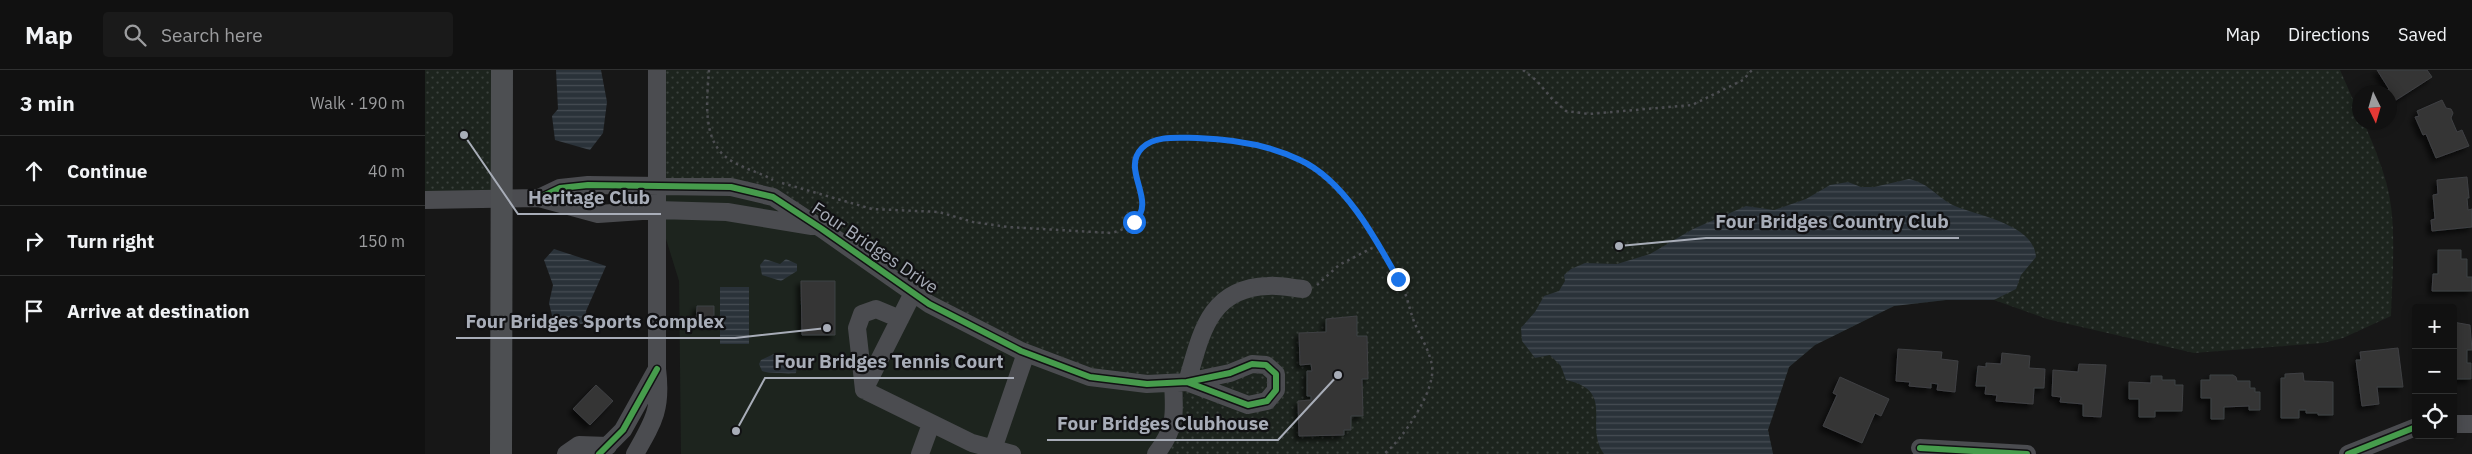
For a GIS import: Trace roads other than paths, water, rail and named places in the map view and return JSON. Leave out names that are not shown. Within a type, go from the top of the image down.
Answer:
[{"type":"main road","points":[[501,454],[502,70]]},
{"type":"street","points":[[635,454],[654,420],[660,393],[657,368],[657,70]]},
{"type":"street","name":"Four Bridges Drive","points":[[539,198],[560,188],[589,185],[731,187],[773,197],[929,304],[1026,353],[1090,377],[1147,384],[1180,383]]},
{"type":"street","name":"Four Bridges Drive","points":[[425,200],[539,198],[598,214],[657,210],[727,212],[822,229]]},
{"type":"street","points":[[1156,454],[1173,427],[1180,383],[1207,320],[1223,301],[1248,288],[1269,285],[1303,289]]},
{"type":"street","points":[[864,390],[913,293]]},
{"type":"street","points":[[864,390],[857,328],[862,314],[876,309],[900,319]]},
{"type":"street","points":[[993,449],[1026,353]]},
{"type":"street","points":[[566,454],[579,445],[604,450],[623,430],[657,368]]},
{"type":"street","points":[[864,390],[972,443],[1012,454]]},
{"type":"street","points":[[920,454],[931,424]]},
{"type":"street","points":[[2457,424],[2472,424]]},
{"type":"street","points":[[2348,454],[2412,429]]},
{"type":"street","points":[[1920,448],[2027,454]]},
{"type":"place","name":"Heritage Club","points":[[464,135]]},
{"type":"place","name":"Four Bridges Country Club","points":[[1619,246]]},
{"type":"place","name":"Four Bridges Sports Complex","points":[[827,328]]},
{"type":"place","name":"Four Bridges Clubhouse","points":[[1338,375]]},
{"type":"place","name":"Four Bridges Tennis Court","points":[[736,431]]}]
